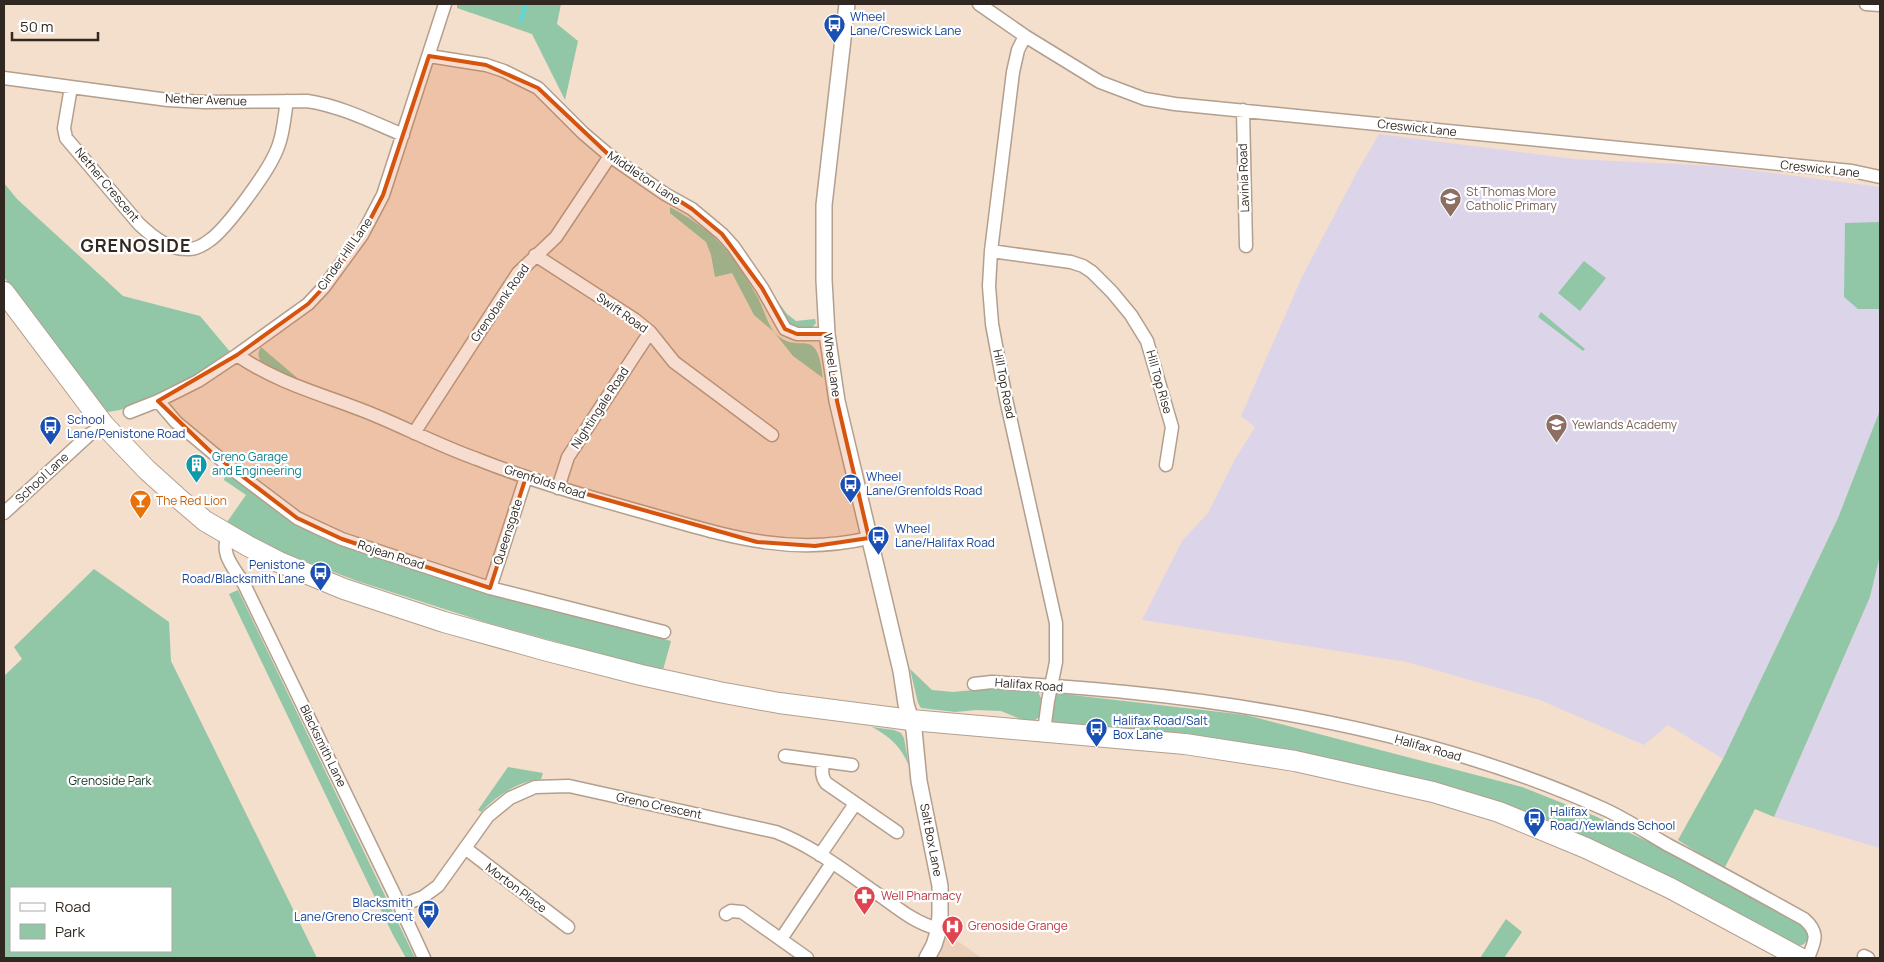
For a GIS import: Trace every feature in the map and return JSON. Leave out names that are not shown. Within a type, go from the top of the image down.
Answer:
[{"type":"highway","points":[[4,292],[104,425],[147,470],[177,497],[205,521],[228,534],[279,562],[344,589],[444,622],[544,650],[641,675],[719,692],[779,703],[911,720],[1185,744],[1232,750],[1349,772],[1433,792],[1515,818],[1586,848],[1670,888],[1800,958]]},
{"type":"street","name":"Cinder Hill Lane","points":[[130,412],[158,401],[198,381],[308,304],[324,287],[362,235],[390,177],[445,4]]},
{"type":"street","name":"Wheel Lane","points":[[847,4],[824,206],[824,280],[827,334],[837,401],[911,720]]},
{"type":"street","name":"Creswick Lane","points":[[979,4],[1025,36],[1100,82],[1145,99],[1175,104],[1843,170],[1880,177]]},
{"type":"street","points":[[1866,4],[1880,5]]},
{"type":"street","name":"Hill Top Road","points":[[1025,36],[1018,50],[1013,72],[991,252],[989,286],[992,324],[1006,399],[1056,623],[1056,662],[1044,731]]},
{"type":"street","name":"Middleton Lane","points":[[429,56],[486,65],[529,83],[548,96],[583,133],[610,156],[665,194],[692,209],[722,234],[733,246],[762,288],[785,329],[797,334],[827,334]]},
{"type":"street","name":"Nether Avenue","points":[[4,78],[168,100],[321,103],[338,108],[403,135]]},
{"type":"street","name":"Nether Crescent","points":[[71,87],[64,128],[66,138],[139,224],[152,236],[170,246],[191,249],[210,240],[222,228],[265,172],[278,146],[287,102]]},
{"type":"street","name":"Lavinia Road","points":[[1243,110],[1246,246]]},
{"type":"street","name":"Grenobank Road","points":[[414,432],[513,279],[535,255],[556,237],[610,156]]},
{"type":"street","name":"Hill Top Rise","points":[[991,252],[1071,262],[1083,266],[1112,292],[1131,314],[1147,341],[1172,427],[1166,465]]},
{"type":"street","name":"Swift Road","points":[[535,255],[634,319],[650,332],[674,362],[772,435]]},
{"type":"street","name":"Nightingale Road","points":[[558,488],[572,450],[650,332]]},
{"type":"street","name":"Grenfolds Road","points":[[237,355],[268,375],[308,392],[377,416],[447,448],[558,488],[720,534],[757,542],[815,546],[843,544],[869,538]]},
{"type":"street","name":"Rojean Road","points":[[158,401],[176,422],[212,453],[298,518],[342,539],[490,588],[664,632]]},
{"type":"street","name":"School Lane","points":[[4,513],[90,434],[104,425]]},
{"type":"street","name":"Queensgate","points":[[490,588],[526,477]]},
{"type":"street","name":"Blacksmith Lane","points":[[228,534],[224,544],[225,552],[244,584],[424,958]]},
{"type":"street","name":"Halifax Road","points":[[974,684],[992,682],[1123,691],[1259,709],[1322,720],[1439,751],[1526,778],[1605,810],[1804,919],[1812,926],[1815,935],[1808,958]]},
{"type":"street","name":"Salt Box Lane","points":[[911,720],[919,781],[940,886],[939,929],[927,958]]},
{"type":"street","points":[[785,756],[852,765]]},
{"type":"street","points":[[823,762],[823,779],[826,783],[897,832]]},
{"type":"street","name":"Greno Crescent","points":[[400,906],[431,892],[438,886],[480,826],[499,806],[523,791],[535,787],[569,786],[761,828],[794,839],[918,922],[939,929]]},
{"type":"street","points":[[820,855],[855,804]]},
{"type":"street","name":"Morton Place","points":[[465,848],[568,928]]},
{"type":"street","points":[[781,939],[832,863]]},
{"type":"street","points":[[726,914],[731,911],[742,912],[807,958]]},
{"type":"highlighted area","points":[[429,56],[486,65],[538,88],[610,156],[692,209],[722,234],[762,288],[785,329],[797,334],[827,334],[837,401],[869,538],[815,546],[757,542],[526,477],[490,588],[342,539],[297,518],[212,453],[158,401],[237,355],[308,304],[324,287],[362,235],[383,195]]},
{"type":"shaded area","name":"Yewlands Academy","points":[[1379,134],[1574,159],[1718,166],[1880,187],[1880,410],[1838,518],[1723,759],[1668,725],[1644,745],[1540,700],[1407,662],[1142,620],[1182,541],[1208,513],[1234,461],[1255,427],[1241,416],[1302,277]]},
{"type":"shaded area","points":[[1880,555],[1880,848],[1774,817],[1870,597]]},
{"type":"shaded area","name":"Grenoside Grange","points":[[946,933],[982,958],[932,958]]},
{"type":"green space","points":[[457,4],[561,4],[557,24],[578,41],[565,100],[532,34],[457,8]]},
{"type":"green space","points":[[4,183],[17,199],[123,296],[200,316],[232,354],[148,399],[130,407],[115,411],[104,411],[4,277]]},
{"type":"green space","points":[[670,207],[700,225],[722,245],[740,268],[758,298],[775,333],[792,343],[812,345],[820,361],[823,378],[793,356],[774,332],[754,315],[732,273],[715,277],[711,255],[706,242],[670,213]]},
{"type":"green space","points":[[1880,222],[1880,309],[1858,309],[1844,297],[1845,223]]},
{"type":"green space","points":[[1584,261],[1606,278],[1580,311],[1558,293]]},
{"type":"green space","points":[[773,295],[787,314],[796,321],[815,319],[816,323],[809,329],[802,331],[796,328],[785,316]]},
{"type":"green space","points":[[1541,312],[1585,349],[1583,351],[1538,317]]},
{"type":"green space","points":[[261,347],[302,382],[280,374],[265,365],[260,360],[258,354]]},
{"type":"green space","points":[[1880,410],[1880,555],[1870,597],[1774,817],[1755,809],[1724,869],[1678,840],[1723,759],[1838,518]]},
{"type":"green space","points":[[226,471],[299,522],[395,564],[671,641],[663,670],[488,623],[357,581],[264,545],[227,522],[246,495],[224,480]]},
{"type":"green space","name":"Grenoside Park","points":[[94,569],[169,622],[171,661],[317,958],[4,958],[4,676],[22,659],[14,647]]},
{"type":"green space","points":[[238,590],[415,958],[406,958],[393,935],[229,594]]},
{"type":"green space","points":[[910,669],[932,690],[953,692],[984,689],[1038,692],[1041,698],[1039,717],[1034,721],[1025,721],[1001,711],[976,710],[955,712],[921,708],[918,703]]},
{"type":"green space","points":[[1055,693],[1246,715],[1522,787],[1595,816],[1671,853],[1804,927],[1808,932],[1809,938],[1804,944],[1799,946],[1547,822],[1161,734],[1053,722],[1051,717]]},
{"type":"green space","points":[[872,727],[894,730],[901,733],[904,738],[909,766],[894,743]]},
{"type":"green space","points":[[508,767],[543,773],[541,779],[524,783],[508,790],[481,812],[478,810]]},
{"type":"green space","points":[[1506,919],[1522,932],[1504,958],[1480,958]]},
{"type":"waterway","points":[[521,21],[526,4]]},
{"type":"place","name":"Wheel Lane/Creswick Lane","points":[[834,43]]},
{"type":"place","name":"St Thomas More Catholic Primary","points":[[1450,218]]},
{"type":"place","name":"Yewlands Academy","points":[[1556,444]]},
{"type":"place","name":"School Lane/Penistone Road","points":[[51,446]]},
{"type":"place","name":"Greno Garage and Engineering","points":[[196,483]]},
{"type":"place","name":"Wheel Lane/Grenfolds Road","points":[[850,503]]},
{"type":"place","name":"The Red Lion","points":[[140,520]]},
{"type":"place","name":"Wheel Lane/Halifax Road","points":[[879,555]]},
{"type":"place","name":"Penistone Road/Blacksmith Lane","points":[[321,591]]},
{"type":"place","name":"Halifax Road/Salt Box Lane","points":[[1097,747]]},
{"type":"place","name":"Halifax Road/Yewlands School","points":[[1534,838]]},
{"type":"place","name":"Well Pharmacy","points":[[865,915]]},
{"type":"place","name":"Blacksmith Lane/Greno Crescent","points":[[429,929]]},
{"type":"place","name":"Grenoside Grange","points":[[952,945]]},
{"type":"district","name":"GRENOSIDE","points":[[136,246]]}]
